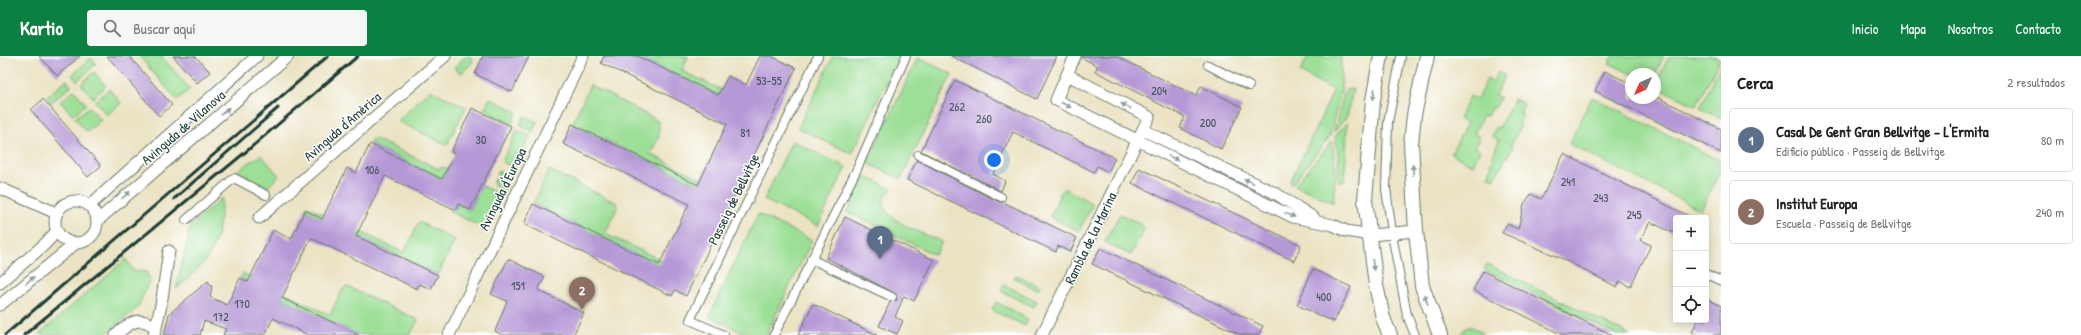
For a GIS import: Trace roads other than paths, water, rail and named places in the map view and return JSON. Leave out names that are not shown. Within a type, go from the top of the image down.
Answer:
[{"type":"street","name":"Avinguda de Vilanova","points":[[89,206],[257,56]]},
{"type":"street","name":"Avinguda de Vilanova","points":[[0,305],[76,243],[89,238],[95,231],[97,221],[288,56]]},
{"type":"street","name":"Avinguda d'Amèrica","points":[[259,218],[444,56]]},
{"type":"street","name":"Avinguda d'Europa","points":[[449,335],[582,56]]},
{"type":"street","name":"Passeig de Bellvitge","points":[[724,335],[690,320],[818,56]]},
{"type":"street","points":[[774,335],[857,169],[906,56]]},
{"type":"street","points":[[1075,56],[1056,100],[1293,217],[1319,221],[1346,231],[1370,235],[1416,231]]},
{"type":"street","points":[[1382,56],[1373,100],[1365,200],[1376,285],[1383,318],[1390,335]]},
{"type":"street","points":[[1427,56],[1414,115],[1411,143],[1416,231],[1422,286],[1440,335]]},
{"type":"street","points":[[1392,225],[1386,189],[1388,122],[1401,57]]},
{"type":"street","points":[[1208,65],[1249,86]]},
{"type":"street","name":"Rambla de la Marina","points":[[1042,335],[1149,117],[1068,75]]},
{"type":"street","points":[[1143,130],[1275,193],[1319,221]]},
{"type":"street","points":[[918,155],[1001,197]]},
{"type":"street","points":[[186,220],[234,178],[266,195]]},
{"type":"street","points":[[0,188],[56,213]]},
{"type":"street","points":[[76,243],[67,241],[59,236],[57,231],[55,220],[56,213],[62,206],[74,201],[82,202],[89,206],[97,221]]},
{"type":"street","points":[[0,283],[45,244],[57,231]]},
{"type":"street","points":[[1393,240],[1408,315],[1415,335]]},
{"type":"street","points":[[155,331],[169,251]]},
{"type":"street","points":[[811,259],[892,298]]},
{"type":"street","points":[[1709,275],[1721,281]]},
{"type":"street","points":[[116,335],[135,320],[144,320],[155,331]]},
{"type":"railway","points":[[5,335],[328,56]]},
{"type":"railway","points":[[24,335],[248,150],[358,56]]},
{"type":"railway","points":[[174,199],[278,108]]},
{"type":"place","name":"Casal De Gent Gran Bellvitge - L'Ermita","points":[[880,259]]},
{"type":"place","name":"Institut Europa","points":[[582,310]]}]
